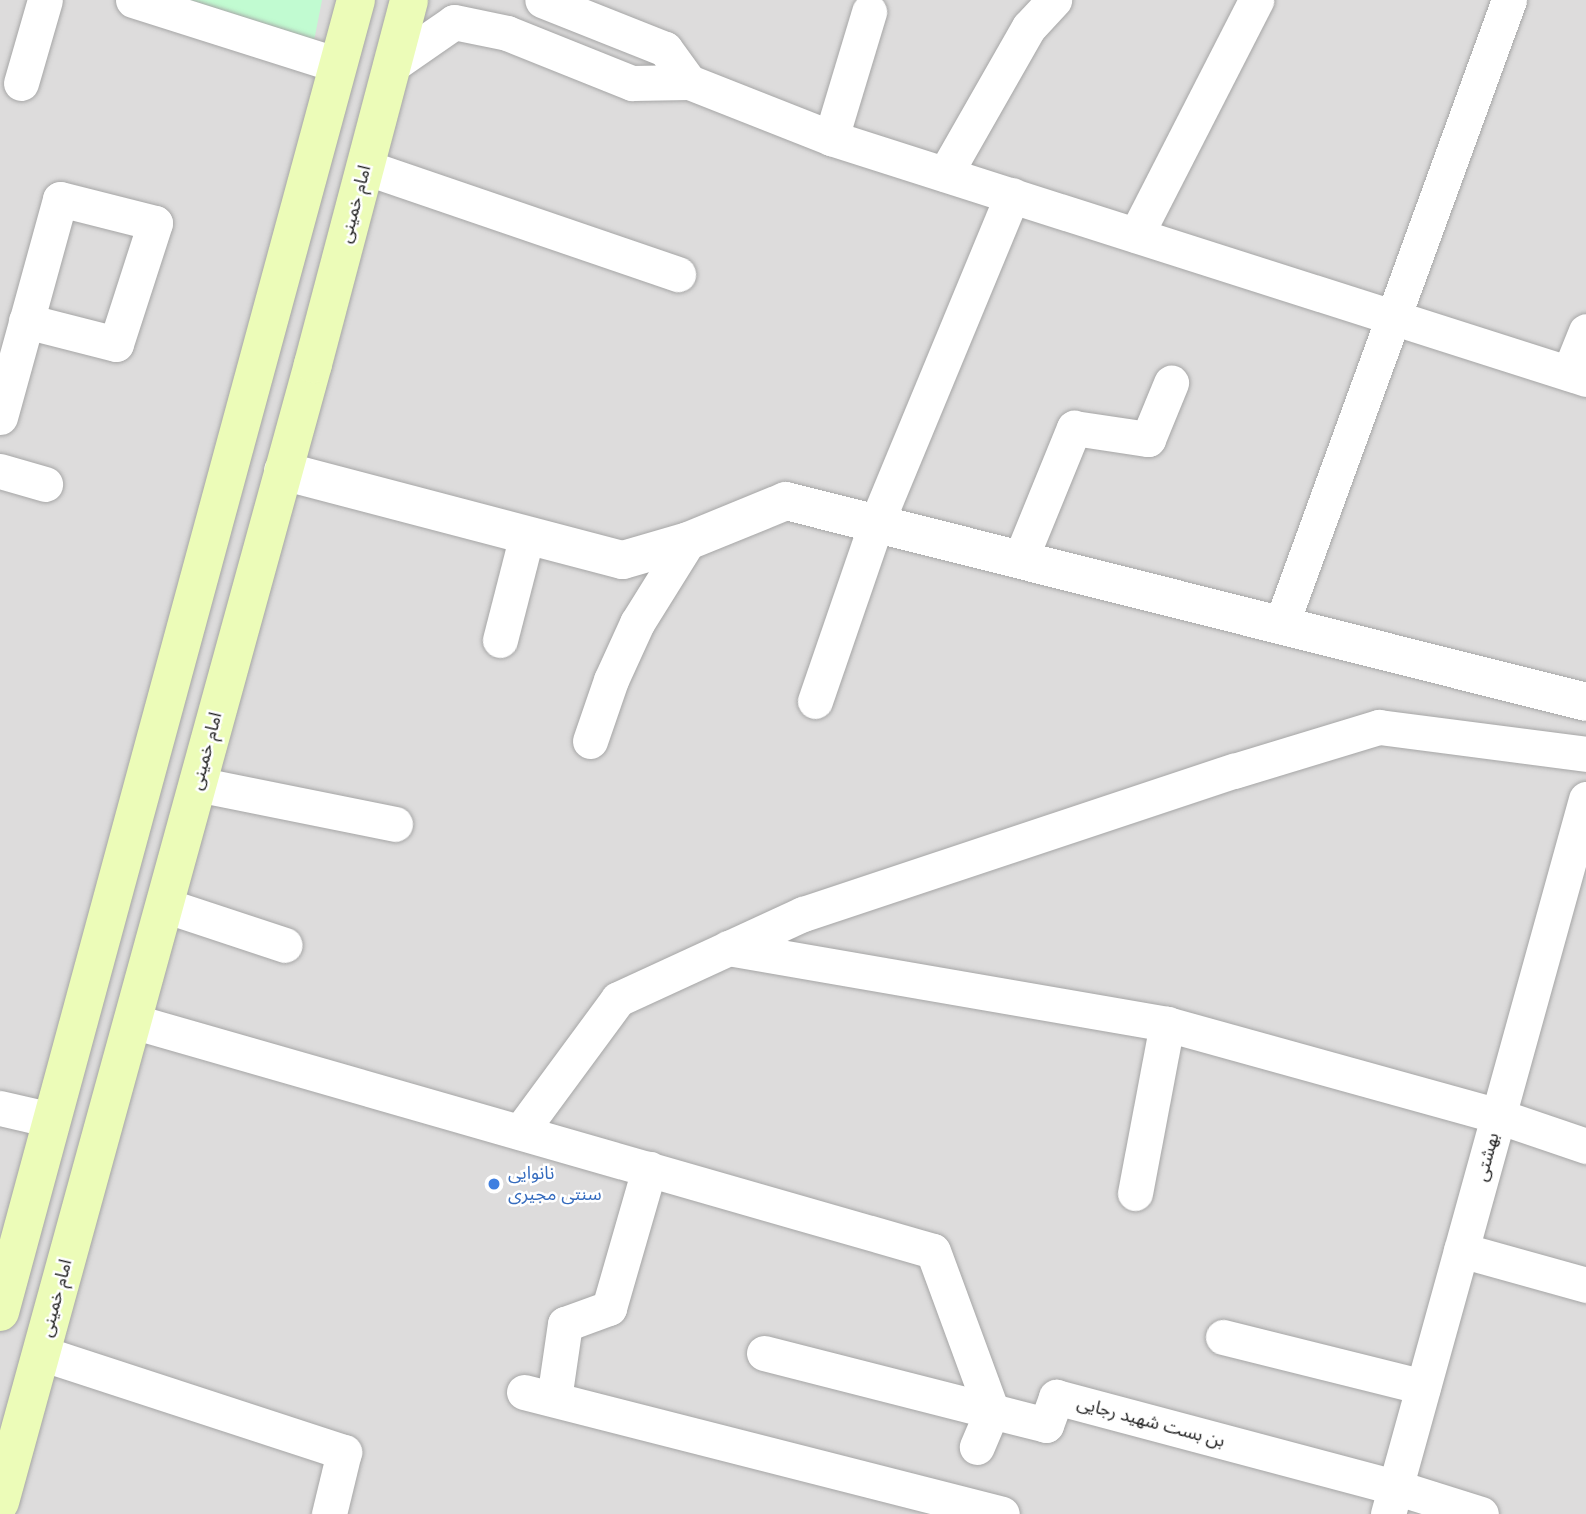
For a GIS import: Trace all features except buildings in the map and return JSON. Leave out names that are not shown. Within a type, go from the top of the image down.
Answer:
[{"type":"main road","points":[[0,1312],[356,0]]},
{"type":"main road","name":"امام خمینی","points":[[0,1502],[12,1409],[41,1353],[409,0]]},
{"type":"main road","points":[[114,887],[164,905]]},
{"type":"street","points":[[21,83],[46,0]]},
{"type":"street","points":[[133,0],[338,65]]},
{"type":"street","points":[[542,0],[665,49],[689,82]]},
{"type":"street","points":[[945,174],[1029,27],[1054,0]]},
{"type":"street","points":[[1136,235],[1256,0]]},
{"type":"street","points":[[1280,625],[1509,0]]},
{"type":"street","points":[[831,138],[869,12]]},
{"type":"street","points":[[392,65],[454,22],[507,33],[632,83],[689,82],[831,138],[1393,317],[1580,373]]},
{"type":"street","points":[[365,167],[678,274]]},
{"type":"street","points":[[815,701],[876,524],[1012,195]]},
{"type":"street","points":[[0,417],[26,321],[60,199],[156,223],[116,344],[26,321]]},
{"type":"street","points":[[1586,331],[1580,373],[1586,405]]},
{"type":"street","points":[[1020,560],[1074,428],[1148,439],[1171,383]]},
{"type":"street","points":[[0,471],[45,484]]},
{"type":"street","points":[[283,471],[623,560],[688,541],[786,501],[1586,702]]},
{"type":"street","points":[[500,640],[527,535]]},
{"type":"street","points":[[590,741],[611,680],[637,623],[688,541]]},
{"type":"street","points":[[520,1132],[618,999],[803,915],[1221,776],[1379,727],[1586,754]]},
{"type":"street","points":[[197,784],[395,824]]},
{"type":"street","name":"بهشتی","points":[[1391,1500],[1498,1116],[1573,899],[1586,799]]},
{"type":"street","points":[[164,905],[285,945]]},
{"type":"street","points":[[728,948],[1167,1024],[1498,1116],[1586,1146]]},
{"type":"street","points":[[132,1021],[933,1251],[992,1412],[977,1447]]},
{"type":"street","points":[[1135,1193],[1167,1024]]},
{"type":"street","points":[[0,1108],[52,1119]]},
{"type":"street","points":[[649,1169],[609,1308],[565,1324],[539,1395],[1002,1514]]},
{"type":"street","points":[[1461,1250],[1586,1285]]},
{"type":"street","points":[[1223,1337],[1423,1387]]},
{"type":"street","points":[[41,1353],[344,1452],[329,1514]]},
{"type":"street","name":"بن بست شهید رجایی","points":[[764,1353],[1046,1425],[1056,1397],[1391,1500]]},
{"type":"street","points":[[1391,1500],[1481,1514]]},
{"type":"shaded area","points":[[0,0],[1586,0],[1586,1514],[0,1514]]},
{"type":"green space","points":[[186,0],[322,0],[314,41]]},
{"type":"place","name":"نانوایی سنتی مجیری","points":[[494,1184]]}]
